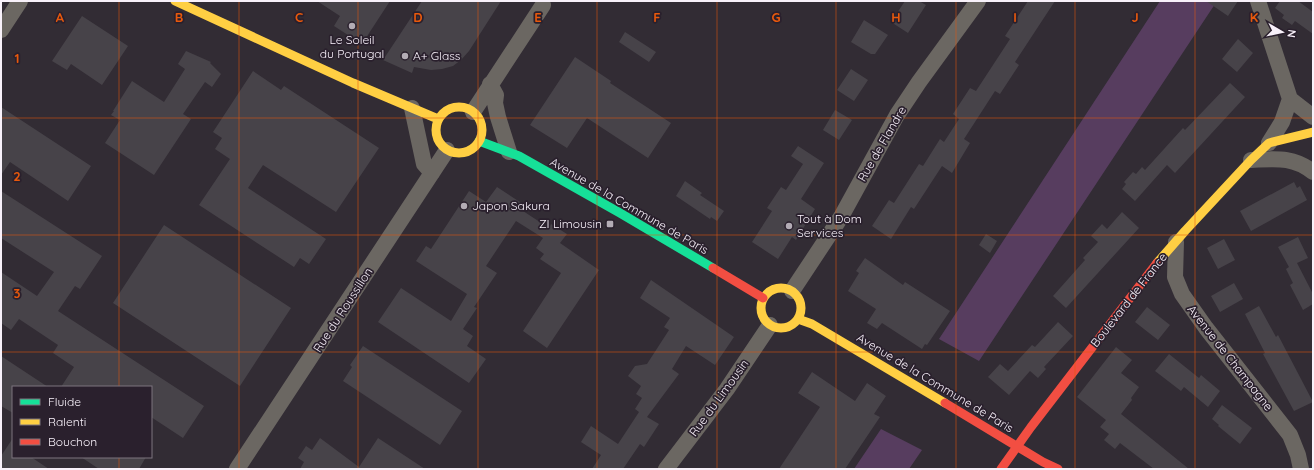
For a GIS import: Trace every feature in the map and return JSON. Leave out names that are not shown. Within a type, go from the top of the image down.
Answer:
[{"type":"street","points":[[1,30],[20,1]]},
{"type":"street","points":[[175,1],[353,83],[438,119]]},
{"type":"street","name":"Rue de Flandre","points":[[792,291],[841,217],[897,115],[978,1]]},
{"type":"street","points":[[1258,1],[1290,99],[1313,117]]},
{"type":"street","points":[[473,112],[490,84],[543,6]]},
{"type":"street","points":[[490,84],[496,95],[495,103],[498,117],[509,152]]},
{"type":"street","name":"Boulevard de France","points":[[1002,469],[1147,276],[1251,160],[1270,143],[1285,117],[1290,99]]},
{"type":"street","points":[[412,108],[424,164],[432,173]]},
{"type":"street","points":[[454,108],[464,108],[473,112],[478,118],[481,126],[481,134],[478,141],[473,148],[465,152],[456,153],[447,150],[440,144],[436,136],[438,119],[445,112],[454,108]]},
{"type":"street","name":"Boulevard de France","points":[[1270,143],[1313,132]]},
{"type":"street","name":"Avenue de la Commune de Paris","points":[[478,141],[519,156],[764,298]]},
{"type":"street","name":"Rue du Roussillon","points":[[237,469],[420,194],[447,150]]},
{"type":"street","points":[[1251,160],[1285,159],[1300,163],[1313,172]]},
{"type":"street","name":"Avenue de Champagne","points":[[1176,242],[1175,277],[1182,294],[1206,328],[1290,435],[1298,455],[1301,469]]},
{"type":"street","points":[[779,288],[786,288],[792,291],[797,295],[802,307],[798,319],[790,326],[785,328],[770,325],[762,316],[761,310],[764,298],[773,290],[779,288]]},
{"type":"street","name":"Avenue de la Commune de Paris","points":[[798,319],[812,324],[1058,469]]},
{"type":"street","name":"Rue du Limousin","points":[[666,469],[727,389],[770,325]]},
{"type":"shaded area","points":[[1160,1],[1217,1],[979,361],[939,339]]},
{"type":"shaded area","points":[[881,429],[922,450],[909,469],[854,469]]},
{"type":"building","points":[[317,1],[390,1],[362,44],[334,26],[340,16]]},
{"type":"building","points":[[422,1],[501,1],[469,51],[461,60],[453,66],[442,69],[431,70],[414,67],[412,73],[383,60]]},
{"type":"building","points":[[905,1],[919,1],[926,5],[908,33],[891,22]]},
{"type":"building","points":[[1028,1],[1055,1],[1015,62],[1019,65],[1000,94],[995,91],[964,139],[970,143],[952,173],[942,166],[914,209],[911,207],[891,239],[872,226],[889,200],[894,203],[919,164],[923,166],[940,139],[944,142],[959,119],[953,114],[970,88],[976,91],[1010,39],[1005,36]]},
{"type":"building","points":[[1206,1],[1238,1],[1228,16]]},
{"type":"building","points":[[1280,1],[1298,1],[1313,12],[1313,34],[1295,21],[1292,25],[1282,18],[1284,15],[1275,8]]},
{"type":"building","points":[[82,16],[128,46],[102,85],[71,64],[67,70],[52,61]]},
{"type":"building","points":[[864,20],[888,35],[875,54],[871,54],[851,42]]},
{"type":"building","points":[[625,32],[656,52],[649,62],[619,42]]},
{"type":"building","points":[[1238,39],[1253,53],[1237,72],[1222,59]]},
{"type":"building","points":[[186,51],[211,62],[210,63],[221,74],[212,87],[205,82],[183,114],[191,119],[154,175],[105,143],[120,120],[111,115],[132,81],[164,102],[185,69],[178,64]]},
{"type":"building","points":[[575,57],[611,81],[610,83],[671,123],[648,158],[587,118],[567,148],[530,125]]},
{"type":"building","points":[[851,69],[868,80],[854,101],[837,90]]},
{"type":"building","points":[[253,71],[281,90],[284,86],[379,148],[336,212],[263,165],[248,188],[326,239],[309,264],[300,258],[294,267],[199,205],[230,159],[215,149],[222,138],[213,132]]},
{"type":"building","points":[[1230,83],[1245,97],[1175,173],[1167,165],[1135,201],[1122,189],[1126,184],[1124,182],[1133,172],[1136,174],[1142,167],[1145,170],[1183,128],[1185,130]]},
{"type":"building","points":[[1,107],[91,166],[68,201],[10,162],[1,175]]},
{"type":"building","points":[[835,110],[852,120],[839,140],[823,130]]},
{"type":"building","points":[[798,146],[824,163],[801,199],[815,209],[796,240],[792,237],[778,259],[752,242],[772,211],[767,208],[781,187],[786,190],[803,164],[791,156]]},
{"type":"building","points":[[685,181],[702,193],[700,195],[724,211],[717,221],[711,217],[710,219],[676,196]]},
{"type":"building","points":[[1294,182],[1297,188],[1300,186],[1307,200],[1251,231],[1240,211]]},
{"type":"building","points":[[497,187],[526,206],[523,211],[549,228],[551,224],[567,234],[560,243],[599,270],[547,348],[523,331],[561,273],[540,259],[544,254],[536,248],[543,238],[516,221],[486,266],[497,273],[474,307],[477,308],[463,329],[473,336],[467,346],[486,359],[469,383],[378,322],[401,288],[451,321],[467,294],[416,261],[426,246],[431,249],[469,191],[486,202]]},
{"type":"building","points":[[1,191],[102,256],[80,289],[75,286],[58,311],[204,406],[183,438],[152,418],[152,386],[62,386],[74,367],[53,353],[58,345],[19,319],[11,330],[1,323],[1,272],[37,296],[54,272],[1,238]]},
{"type":"building","points":[[1122,212],[1139,228],[1066,308],[1053,296],[1085,260],[1083,258],[1098,242],[1091,236],[1102,224],[1107,229]]},
{"type":"building","points":[[164,225],[291,308],[240,386],[113,303]]},
{"type":"building","points":[[986,234],[997,241],[990,253],[979,245]]},
{"type":"building","points":[[1298,237],[1308,258],[1297,263],[1313,294],[1313,304],[1303,310],[1290,285],[1293,283],[1286,269],[1289,267],[1278,247]]},
{"type":"building","points":[[1224,239],[1235,260],[1218,269],[1207,248]]},
{"type":"building","points":[[865,258],[903,285],[905,282],[950,311],[927,345],[925,344],[922,349],[882,323],[877,329],[867,323],[876,309],[848,291],[859,273],[856,271]]},
{"type":"building","points":[[651,280],[734,337],[715,365],[686,346],[672,369],[679,374],[647,417],[659,424],[644,447],[640,444],[623,469],[592,469],[601,455],[581,442],[591,426],[618,444],[639,412],[635,409],[642,398],[636,394],[641,386],[628,376],[635,366],[647,364],[669,330],[664,327],[670,318],[640,298]]},
{"type":"building","points":[[1234,283],[1243,299],[1220,312],[1211,296]]},
{"type":"building","points":[[1259,306],[1276,337],[1278,335],[1313,402],[1294,411],[1263,354],[1265,353],[1245,314]]},
{"type":"building","points":[[1147,307],[1170,325],[1158,340],[1135,322]]},
{"type":"building","points":[[1058,322],[1073,336],[1044,367],[1046,369],[1038,378],[1030,371],[1009,395],[988,377],[1000,364],[1008,371],[1032,345],[1035,347]]},
{"type":"building","points":[[363,346],[462,411],[440,445],[343,381],[352,367],[350,365]]},
{"type":"building","points":[[1116,347],[1132,360],[1121,373],[1139,387],[1131,398],[1132,400],[1121,414],[1189,469],[1154,469],[1120,443],[1115,449],[1104,440],[1109,434],[1100,427],[1106,420],[1077,397]]},
{"type":"building","points":[[1169,354],[1199,378],[1201,375],[1220,391],[1208,407],[1184,387],[1181,391],[1155,371]]},
{"type":"building","points":[[1,356],[46,386],[12,386],[12,412],[1,406]]},
{"type":"building","points":[[812,372],[855,401],[867,383],[886,396],[874,414],[880,417],[845,469],[779,469],[820,407],[798,393]]},
{"type":"building","points":[[1222,405],[1252,428],[1240,444],[1218,426],[1219,425],[1212,419]]},
{"type":"building","points":[[320,438],[359,467],[378,438],[425,469],[300,469],[304,462],[298,458],[306,446],[312,450]]},
{"type":"building","points":[[12,440],[12,458],[32,458],[49,469],[1,469],[1,456]]},
{"type":"building","points":[[82,458],[145,458],[139,469],[99,469]]},
{"type":"traffic: fast","points":[[479,141],[519,156],[713,268]]},
{"type":"traffic: slow","points":[[175,1],[353,83],[438,119]]},
{"type":"traffic: slow","points":[[459,107],[472,111],[478,117],[482,130],[478,143],[472,149],[459,153],[446,149],[440,143],[436,130],[440,117],[446,111],[459,107]]},
{"type":"traffic: slow","points":[[1157,263],[1251,160],[1269,143],[1313,132]]},
{"type":"traffic: slow","points":[[785,288],[792,291],[798,297],[801,308],[800,316],[792,325],[785,328],[777,328],[770,325],[762,316],[761,304],[764,297],[773,289],[785,288]]},
{"type":"traffic: slow","points":[[798,319],[812,324],[945,403]]},
{"type":"traffic: jam","points":[[1001,469],[1031,427],[1157,263]]},
{"type":"traffic: jam","points":[[713,268],[763,298]]},
{"type":"traffic: jam","points":[[945,403],[1043,462],[1058,469]]},
{"type":"place","name":"Le Soleil du Portugal","points":[[352,26]]},
{"type":"place","name":"A+ Glass","points":[[405,56]]},
{"type":"place","name":"Japon Sakura","points":[[464,206]]},
{"type":"place","name":"ZI Limousin","points":[[610,224]]},
{"type":"place","name":"Tout à Dom Services","points":[[789,226]]}]
